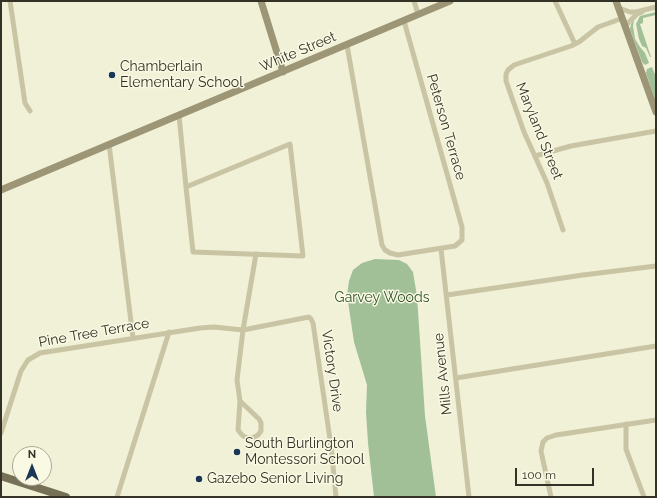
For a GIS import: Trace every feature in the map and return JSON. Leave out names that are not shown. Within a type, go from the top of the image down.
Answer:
[{"type":"main road","points":[[261,1],[283,72]]},
{"type":"main road","name":"White Street","points":[[1,190],[450,1]]},
{"type":"main road","points":[[618,5],[656,112]]},
{"type":"main road","points":[[1,476],[66,497]]},
{"type":"street","points":[[10,1],[25,104],[30,111]]},
{"type":"street","points":[[414,1],[418,14]]},
{"type":"street","points":[[555,1],[575,44]]},
{"type":"street","points":[[618,5],[630,12],[656,6]]},
{"type":"street","points":[[625,26],[637,14],[644,10]]},
{"type":"street","name":"Maryland Street","points":[[563,230],[547,183],[524,132],[506,81],[506,74],[514,65],[575,44],[598,26],[623,18]]},
{"type":"street","name":"Peterson Terrace","points":[[404,20],[462,227],[462,240],[455,246],[442,249]]},
{"type":"street","points":[[347,45],[380,239],[385,250],[393,254],[404,255],[442,249]]},
{"type":"street","points":[[179,115],[186,187],[193,252],[303,256],[290,144],[186,187]]},
{"type":"street","points":[[535,156],[582,144],[656,131]]},
{"type":"street","points":[[109,144],[133,338]]},
{"type":"street","name":"Mills Avenue","points":[[442,249],[469,497]]},
{"type":"street","points":[[240,401],[259,419],[261,431],[258,436],[248,438],[243,436],[238,430],[240,401],[237,386],[243,330],[256,254]]},
{"type":"street","points":[[447,295],[656,266]]},
{"type":"street","name":"Victory Drive","points":[[243,330],[304,317],[311,319],[313,323],[331,446],[336,497]]},
{"type":"street","name":"Pine Tree Terrace","points":[[1,433],[21,371],[31,357],[40,353],[50,350],[209,327],[243,330]]},
{"type":"street","points":[[117,497],[169,332]]},
{"type":"street","points":[[456,378],[656,346]]},
{"type":"street","points":[[551,497],[541,451],[545,440],[553,435],[656,420]]},
{"type":"street","points":[[626,424],[626,449],[644,497]]},
{"type":"green space","points":[[656,12],[656,15],[643,18],[643,23],[640,24],[650,57],[646,48],[642,46],[639,39],[636,24],[640,16]]},
{"type":"green space","points":[[634,20],[633,26],[635,39],[645,53],[649,63],[645,65],[642,62],[630,29]]},
{"type":"green space","points":[[652,67],[656,77],[656,102],[646,73],[647,69]]},
{"type":"green space","name":"Garvey Woods","points":[[375,259],[399,260],[407,264],[413,272],[417,296],[425,416],[436,497],[374,497],[366,412],[367,385],[354,342],[347,295],[349,281],[353,270],[362,263]]},
{"type":"place","name":"Chamberlain Elementary School","points":[[112,75]]},
{"type":"place","name":"South Burlington Montessori School","points":[[237,452]]},
{"type":"place","name":"Gazebo Senior Living","points":[[199,479]]}]
